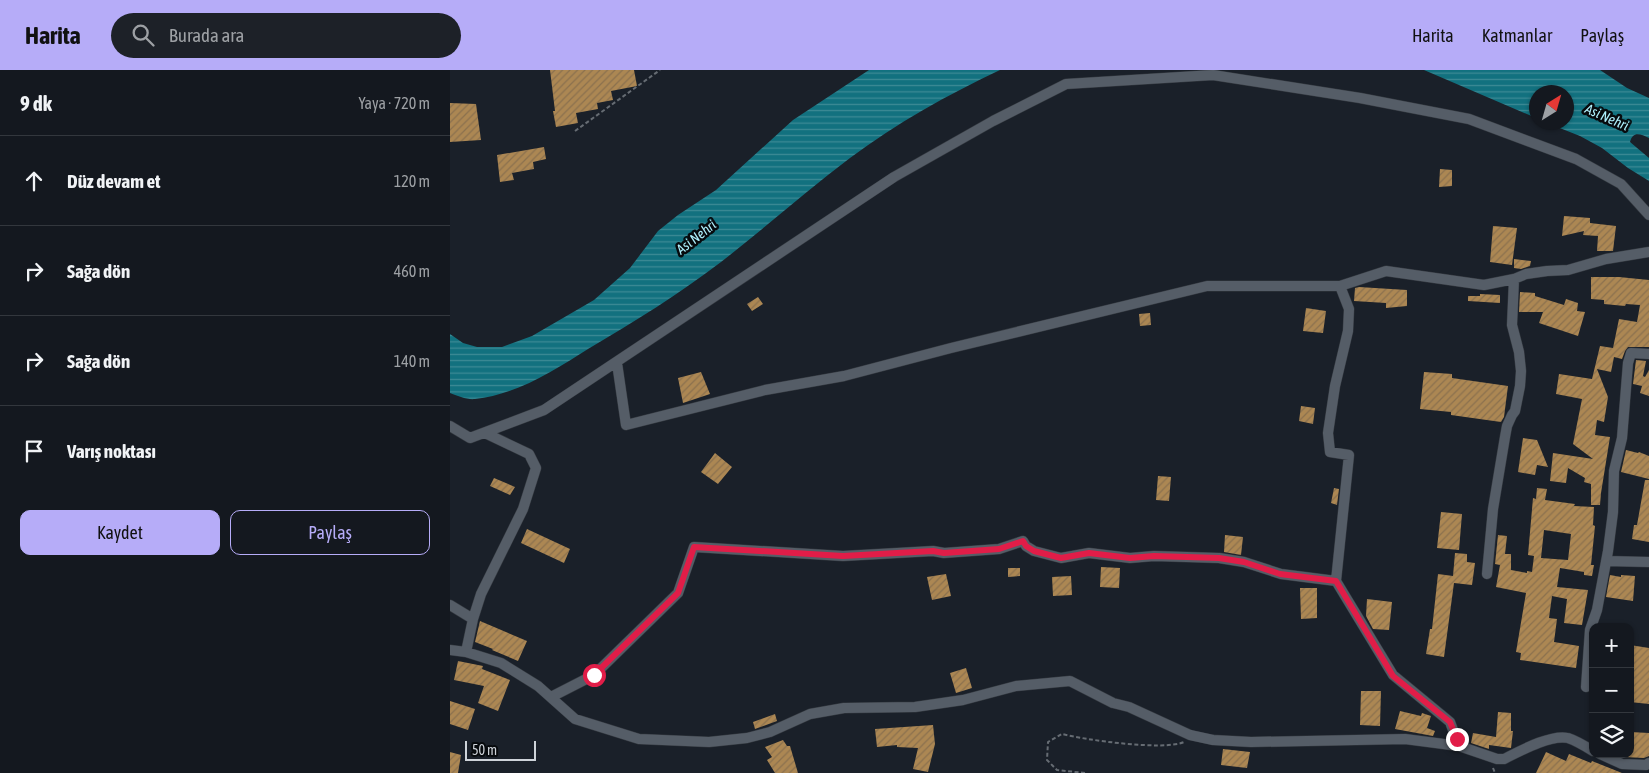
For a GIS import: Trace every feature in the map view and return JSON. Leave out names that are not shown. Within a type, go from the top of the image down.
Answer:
[{"type":"street","points":[[450,426],[470,438],[544,410],[894,177],[993,121],[1066,84],[1213,75],[1360,98],[1470,119],[1576,159],[1621,184],[1649,215]]},
{"type":"street","points":[[617,363],[626,425],[765,390],[844,376],[1207,286],[1340,286],[1386,271],[1484,285],[1540,272],[1568,270],[1606,259],[1649,252]]},
{"type":"street","points":[[1487,574],[1494,509],[1505,437],[1507,426],[1515,411],[1520,386],[1519,352],[1512,325],[1514,279]]},
{"type":"street","points":[[1340,286],[1349,308],[1348,331],[1335,386],[1328,433],[1330,452],[1349,455],[1336,581],[1393,676],[1450,722],[1459,746]]},
{"type":"street","points":[[1586,687],[1590,630],[1597,610],[1613,512],[1614,471],[1622,438],[1628,363],[1631,353],[1649,354]]},
{"type":"street","points":[[466,652],[481,594],[523,509],[536,468],[529,454],[485,433]]},
{"type":"street","points":[[551,697],[594,675],[678,593],[694,547],[843,556],[933,551],[944,553],[999,549],[1023,541],[1026,546],[1034,551],[1061,558],[1089,553],[1130,558],[1154,556],[1219,558],[1244,562],[1280,574],[1336,581]]},
{"type":"street","points":[[1606,562],[1649,562]]},
{"type":"street","points":[[450,605],[473,619]]},
{"type":"street","points":[[450,650],[466,652],[501,663],[538,686],[575,720],[640,739],[710,742],[747,738],[770,732],[810,714],[844,708],[915,706],[963,700],[1016,686],[1070,681],[1113,704],[1129,707],[1190,735],[1213,740],[1250,742],[1405,739],[1459,746],[1497,759],[1504,759],[1553,737],[1566,738],[1589,749]]},
{"type":"street","points":[[1609,758],[1622,764],[1646,765],[1649,763]]},
{"type":"path","points":[[575,131],[660,70]]},
{"type":"path","points":[[1085,773],[1057,770],[1047,760],[1048,742],[1062,734],[1091,740],[1175,745],[1187,740],[1190,735]]},
{"type":"water","name":"Asi Nehri","points":[[869,70],[1000,70],[961,89],[904,121],[868,145],[705,274],[656,307],[562,365],[520,387],[490,397],[469,399],[450,393],[450,334],[463,343],[477,347],[502,347],[532,336],[594,300],[630,268],[658,231],[678,215],[716,190],[793,120]]},
{"type":"water","name":"Asi Nehri","points":[[1424,70],[1600,70],[1627,88],[1649,98],[1649,138],[1635,135],[1630,142],[1649,158],[1649,181],[1602,148],[1565,130],[1574,130],[1574,85],[1529,85],[1529,115]]},
{"type":"building","points":[[550,70],[634,70],[637,86],[611,91],[613,100],[597,103],[598,109],[576,113],[578,123],[556,127]]},
{"type":"building","points":[[450,103],[476,104],[481,140],[450,142]]},
{"type":"building","points":[[544,147],[546,159],[533,162],[534,169],[512,173],[514,180],[500,182],[497,155]]},
{"type":"building","points":[[1440,169],[1452,170],[1452,186],[1439,187]]},
{"type":"building","points":[[1564,216],[1590,218],[1590,223],[1616,226],[1613,251],[1597,251],[1598,236],[1583,235],[1584,231],[1562,236]]},
{"type":"building","points":[[1493,226],[1517,228],[1512,265],[1490,262]]},
{"type":"building","points":[[1514,259],[1531,261],[1530,266],[1521,269],[1514,268]]},
{"type":"building","points":[[1591,277],[1649,280],[1649,347],[1628,347],[1622,359],[1614,357],[1611,372],[1597,369],[1608,397],[1604,422],[1597,420],[1595,435],[1610,437],[1600,505],[1591,505],[1591,484],[1584,482],[1585,478],[1568,468],[1566,483],[1550,481],[1553,453],[1593,459],[1573,444],[1582,399],[1556,394],[1559,374],[1592,379],[1600,346],[1613,348],[1619,319],[1637,322],[1640,305],[1604,304],[1604,300],[1591,299]]},
{"type":"building","points":[[1355,288],[1407,290],[1407,306],[1386,308],[1386,303],[1354,301]]},
{"type":"building","points":[[1520,292],[1535,293],[1535,296],[1564,305],[1566,299],[1578,303],[1577,311],[1585,312],[1578,336],[1539,323],[1543,312],[1519,312]]},
{"type":"building","points":[[1480,294],[1500,295],[1500,303],[1468,301],[1468,296],[1480,296]]},
{"type":"building","points":[[758,297],[763,304],[752,311],[747,304]]},
{"type":"building","points":[[1306,308],[1326,311],[1323,333],[1303,331]]},
{"type":"building","points":[[1150,313],[1151,325],[1140,326],[1139,314]]},
{"type":"building","points":[[1636,360],[1646,361],[1643,376],[1645,377],[1649,370],[1649,396],[1640,393],[1642,386],[1633,384]]},
{"type":"building","points":[[701,372],[710,394],[683,403],[678,378]]},
{"type":"building","points":[[1424,372],[1452,374],[1452,378],[1508,386],[1504,417],[1501,422],[1451,415],[1451,412],[1420,409]]},
{"type":"building","points":[[1301,406],[1315,408],[1313,424],[1299,421]]},
{"type":"building","points":[[1523,438],[1537,440],[1548,467],[1537,465],[1535,475],[1518,472]]},
{"type":"building","points":[[1626,450],[1649,456],[1649,479],[1621,472]]},
{"type":"building","points":[[715,453],[732,467],[718,484],[701,472]]},
{"type":"building","points":[[1158,476],[1171,477],[1169,501],[1156,500]]},
{"type":"building","points":[[494,478],[515,487],[510,495],[490,486]]},
{"type":"building","points":[[1645,480],[1649,480],[1649,542],[1632,539],[1634,525],[1637,525]]},
{"type":"building","points":[[1334,488],[1339,489],[1337,505],[1331,503]]},
{"type":"building","points":[[1537,488],[1547,489],[1545,500],[1575,504],[1574,506],[1594,507],[1593,525],[1595,526],[1591,565],[1594,565],[1592,576],[1584,575],[1584,572],[1560,568],[1557,587],[1588,590],[1582,625],[1564,623],[1567,599],[1552,596],[1549,618],[1557,619],[1554,642],[1579,646],[1576,668],[1520,660],[1521,653],[1516,652],[1526,593],[1496,587],[1500,565],[1495,564],[1498,535],[1507,536],[1505,554],[1511,554],[1511,570],[1532,572],[1534,556],[1528,555],[1533,498],[1536,499]],"holes":[[[1544,530],[1571,534],[1568,560],[1541,558]]]},
{"type":"building","points":[[1441,512],[1462,514],[1459,550],[1437,548]]},
{"type":"building","points":[[527,529],[570,549],[564,563],[521,543]]},
{"type":"building","points":[[1225,535],[1243,537],[1241,555],[1224,552]]},
{"type":"building","points":[[1455,553],[1467,554],[1467,562],[1475,563],[1472,585],[1454,583],[1444,657],[1426,654],[1430,629],[1432,629],[1438,574],[1453,576]]},
{"type":"building","points":[[1101,567],[1120,568],[1119,588],[1100,587]]},
{"type":"building","points":[[1008,568],[1020,568],[1020,576],[1008,577]]},
{"type":"building","points":[[946,574],[951,596],[932,600],[927,577]]},
{"type":"building","points":[[1610,575],[1621,577],[1621,575],[1635,576],[1633,601],[1606,597]]},
{"type":"building","points":[[1071,576],[1072,595],[1053,596],[1052,577]]},
{"type":"building","points":[[1300,588],[1317,588],[1317,618],[1301,619]]},
{"type":"building","points":[[1367,599],[1392,602],[1389,630],[1373,629],[1366,616]]},
{"type":"building","points":[[480,621],[527,641],[518,661],[475,642]]},
{"type":"building","points":[[1634,646],[1649,648],[1649,704],[1634,702]]},
{"type":"building","points":[[458,661],[483,666],[482,669],[510,680],[498,711],[478,703],[484,686],[454,680]]},
{"type":"building","points":[[966,668],[972,688],[956,693],[950,673]]},
{"type":"building","points":[[1361,691],[1381,691],[1380,726],[1360,725]]},
{"type":"building","points":[[450,701],[475,709],[468,730],[450,724]]},
{"type":"building","points":[[1400,711],[1421,716],[1422,713],[1431,716],[1427,728],[1435,731],[1433,736],[1395,729]]},
{"type":"building","points":[[1498,712],[1511,713],[1511,731],[1513,731],[1511,748],[1489,745],[1489,749],[1471,743],[1473,733],[1496,737]]},
{"type":"building","points":[[775,714],[777,721],[755,729],[753,722]]},
{"type":"building","points":[[933,725],[935,744],[928,772],[913,769],[918,748],[897,747],[897,745],[877,747],[875,729]]},
{"type":"building","points":[[1634,732],[1649,733],[1649,756],[1634,758]]},
{"type":"building","points":[[783,740],[787,746],[790,746],[798,773],[775,773],[767,760],[772,757],[765,747]]},
{"type":"building","points":[[1223,749],[1250,752],[1247,768],[1221,765]]},
{"type":"building","points":[[450,752],[461,755],[458,773],[450,773]]},
{"type":"building","points":[[1546,752],[1566,761],[1569,754],[1622,773],[1536,773]]},
{"type":"route","points":[[594,675],[678,593],[694,547],[843,556],[933,551],[944,553],[999,549],[1023,541],[1026,546],[1034,551],[1061,558],[1089,553],[1130,558],[1154,556],[1219,558],[1244,562],[1280,574],[1336,581],[1393,676],[1450,722],[1457,739]]}]
